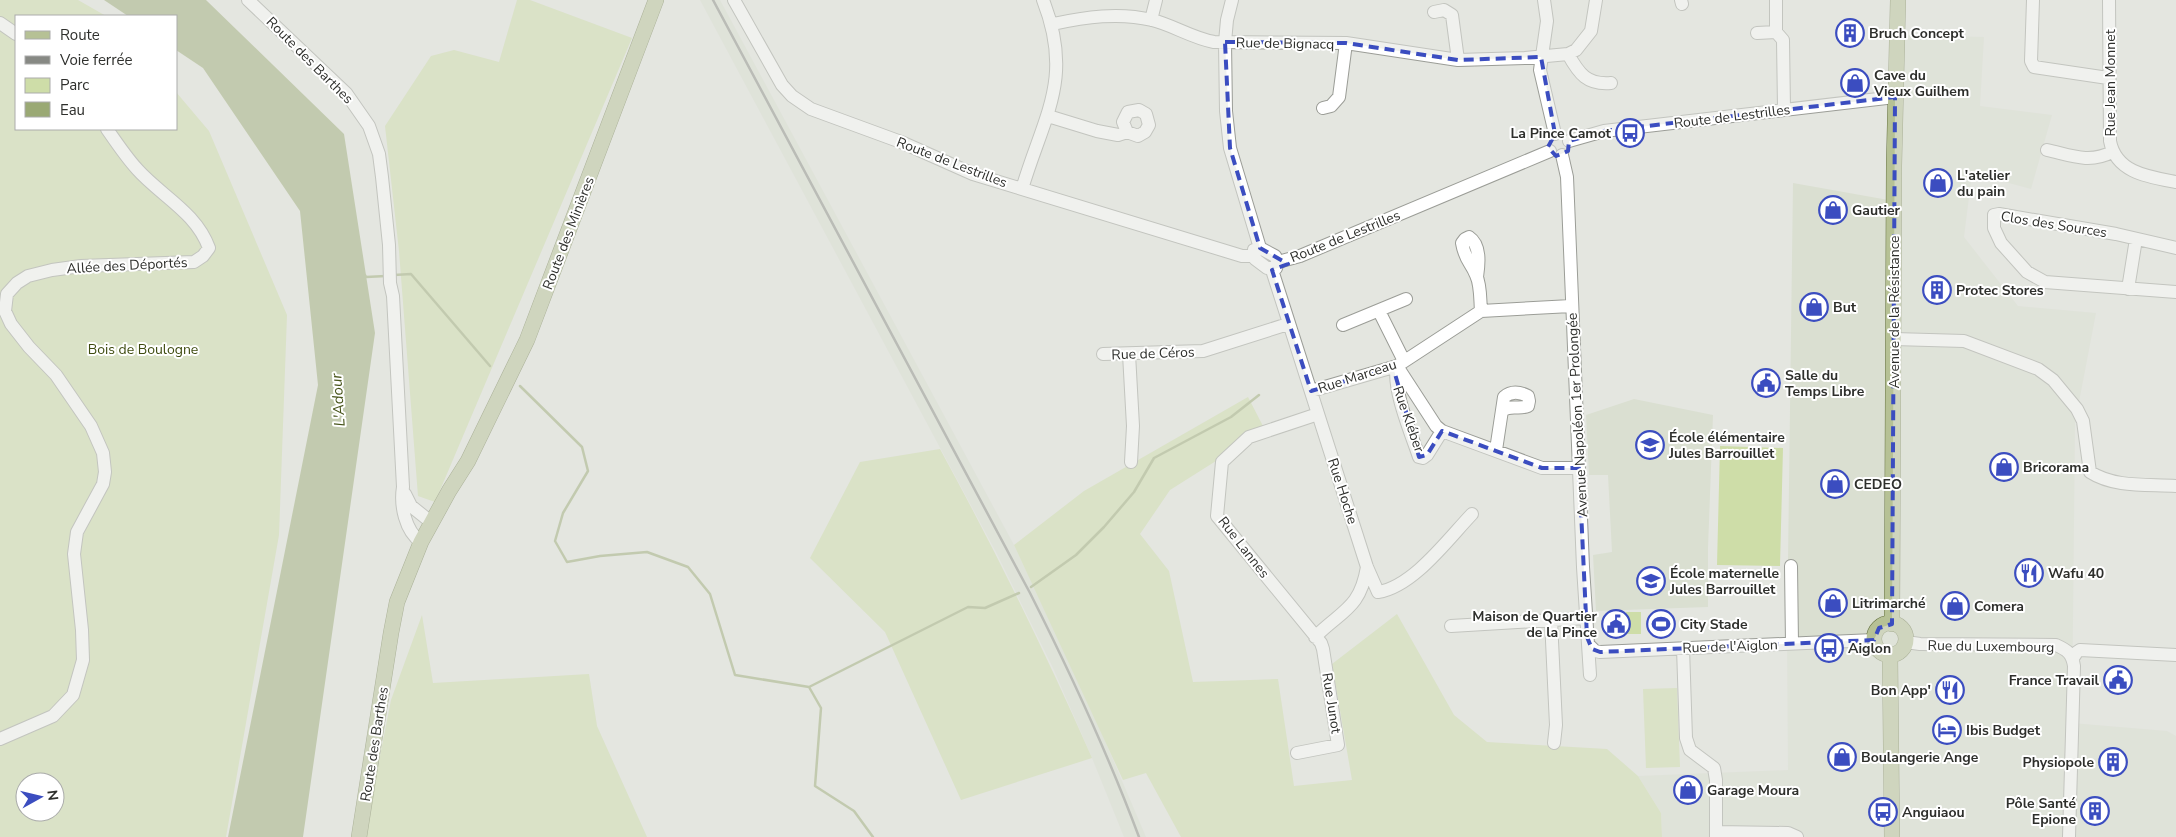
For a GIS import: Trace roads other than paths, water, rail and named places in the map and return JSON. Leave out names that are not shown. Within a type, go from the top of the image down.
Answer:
[{"type":"main road","name":"Route des Minières","points":[[425,543],[431,522],[468,461],[503,394],[527,340],[656,0]]},
{"type":"main road","name":"Avenue de la Résistance","points":[[1892,624],[1895,97],[1898,0]]},
{"type":"main road","name":"Route des Minières","points":[[425,543],[464,475],[468,461]]},
{"type":"main road","name":"Route des Barthes","points":[[390,650],[425,543]]},
{"type":"main road","name":"Route des Barthes","points":[[359,837],[397,602],[408,571],[425,543]]},
{"type":"main road","points":[[1892,624],[1902,630],[1906,642],[1900,651],[1890,655],[1881,652],[1874,640],[1879,628],[1892,624]]},
{"type":"main road","points":[[1890,655],[1891,834]]},
{"type":"street","name":"Route des Barthes","points":[[248,0],[346,94],[369,126],[378,154],[390,245],[401,497],[408,526],[425,543]]},
{"type":"street","name":"Route de Lestrilles","points":[[734,0],[782,85],[801,103],[816,111],[901,142],[973,174],[1242,256],[1257,252]]},
{"type":"street","points":[[1022,189],[1048,116],[1055,87],[1058,62],[1053,24],[1043,0]]},
{"type":"street","points":[[1151,20],[1156,0]]},
{"type":"street","points":[[1232,0],[1227,20],[1225,42],[1226,112],[1230,148],[1257,252],[1275,256],[1275,266]]},
{"type":"street","points":[[1544,0],[1547,21],[1540,70],[1555,134]]},
{"type":"street","points":[[1596,0],[1591,31],[1576,50],[1568,54],[1578,72],[1597,84],[1611,83]]},
{"type":"street","points":[[1776,0],[1776,32],[1783,40],[1784,109]]},
{"type":"street","points":[[2033,0],[2031,61],[2034,67],[2041,70],[2108,78]]},
{"type":"street","name":"Rue Jean Monnet","points":[[2109,0],[2108,78],[2112,152],[2122,164],[2134,172],[2176,182]]},
{"type":"street","points":[[1434,12],[1444,10],[1452,16],[1455,24],[1458,60]]},
{"type":"street","name":"Rue de Bignacq","points":[[1053,24],[1108,15],[1151,20],[1201,40],[1225,42],[1346,43],[1458,60],[1541,57],[1568,54]]},
{"type":"street","points":[[0,23],[15,33]]},
{"type":"street","points":[[1757,32],[1776,32]]},
{"type":"street","name":"Rue de Bignacq","points":[[1323,108],[1331,106],[1339,97],[1346,43]]},
{"type":"street","name":"Route de Lestrilles","points":[[1569,141],[1604,131],[1895,97]]},
{"type":"street","points":[[1048,116],[1118,135],[1127,132]]},
{"type":"street","name":"Allée des Déportés","points":[[0,739],[53,716],[73,695],[82,660],[82,630],[74,554],[77,532],[103,484],[105,472],[103,453],[91,426],[56,375],[29,347],[12,324],[5,311],[7,294],[17,283],[28,276],[52,270],[81,266],[194,262],[203,256],[209,248],[198,226],[137,170],[108,130]]},
{"type":"street","points":[[1555,134],[1565,136],[1569,141],[1569,148],[1556,153],[1548,143],[1555,134]]},
{"type":"street","points":[[2047,150],[2087,159],[2096,159],[2112,152]]},
{"type":"street","name":"Route de Lestrilles","points":[[1275,266],[1556,153]]},
{"type":"street","name":"Avenue Napoléon 1er Prolongée","points":[[1556,153],[1566,177],[1590,675]]},
{"type":"street","name":"Clos des Sources","points":[[2176,248],[2116,234],[1999,214],[1994,215],[1994,228],[2001,243],[2027,272],[2045,282],[2176,292]]},
{"type":"street","points":[[2128,289],[2136,239]]},
{"type":"street","name":"Rue Hoche","points":[[1275,266],[1288,324],[1367,567],[1378,592],[1389,590],[1416,572],[1472,514]]},
{"type":"street","points":[[1477,277],[1481,311]]},
{"type":"street","points":[[1343,325],[1379,312],[1406,299]]},
{"type":"street","name":"Rue Marceau","points":[[1311,391],[1400,363],[1481,311],[1571,306]]},
{"type":"street","name":"Rue Marceau","points":[[1379,312],[1400,363]]},
{"type":"street","name":"Rue de Céros","points":[[1103,354],[1203,351],[1288,324]]},
{"type":"street","points":[[1894,339],[1964,341],[2038,368],[2054,380],[2077,409],[2083,421],[2090,472],[2097,477],[2121,484],[2176,486]]},
{"type":"street","points":[[1130,354],[1133,426],[1131,462]]},
{"type":"street","name":"Rue Kléber","points":[[1400,363],[1436,426],[1442,430],[1542,468],[1579,468]]},
{"type":"street","name":"Rue Kléber","points":[[1400,363],[1395,375],[1419,457],[1423,458],[1427,455],[1442,430]]},
{"type":"street","points":[[1496,450],[1502,411]]},
{"type":"street","name":"Rue Lannes","points":[[1318,414],[1249,437],[1222,462],[1217,516],[1323,649]]},
{"type":"street","name":"Route des Barthes","points":[[402,487],[411,506],[431,522]]},
{"type":"street","points":[[1791,566],[1792,644]]},
{"type":"street","points":[[1315,637],[1355,602],[1361,593],[1367,567]]},
{"type":"street","points":[[1451,626],[1586,618]]},
{"type":"street","points":[[1551,620],[1556,725],[1554,743]]},
{"type":"street","name":"Rue de l'Aiglon","points":[[1589,646],[1595,651],[1600,652],[1874,640]]},
{"type":"street","name":"Rue du Luxembourg","points":[[1906,642],[1920,644],[2056,645],[2069,651],[2073,658],[2069,837]]},
{"type":"street","points":[[1682,648],[1686,738],[1690,750],[1714,768],[1716,780],[1716,834],[1788,833],[1797,837]]},
{"type":"street","name":"Rue Junot","points":[[1297,753],[1338,745],[1323,649]]},
{"type":"street","points":[[2073,658],[2080,650],[2176,655]]},
{"type":"water","name":"L'Adour","points":[[104,0],[206,0],[344,134],[375,333],[303,837],[228,837],[318,385],[300,211],[203,68],[178,51],[178,15],[126,15]]},
{"type":"waterway","points":[[394,275],[411,274],[490,366]]},
{"type":"waterway","points":[[365,275],[366,277],[386,276]]},
{"type":"waterway","points":[[520,386],[582,447],[588,471],[563,513],[555,541],[567,562],[600,556],[647,552],[688,567],[710,594],[735,675],[809,687],[821,708],[815,786],[854,811],[873,837]]},
{"type":"waterway","points":[[1031,587],[1076,555],[1104,527],[1134,492],[1154,458],[1231,417],[1259,395]]},
{"type":"waterway","points":[[809,687],[968,607],[985,608],[1019,593]]},
{"type":"railway","points":[[713,0],[1030,593],[1088,714],[1115,775],[1139,837]]},
{"type":"place","name":"Bruch Concept","points":[[1850,33]]},
{"type":"place","name":"Cave du Vieux Guilhem","points":[[1855,83]]},
{"type":"place","name":"La Pince Camot","points":[[1630,133]]},
{"type":"place","name":"L'atelier du pain","points":[[1938,183]]},
{"type":"place","name":"Gautier","points":[[1833,210]]},
{"type":"place","name":"Protec Stores","points":[[1937,290]]},
{"type":"place","name":"But","points":[[1814,307]]},
{"type":"place","name":"Salle du Temps Libre","points":[[1766,383]]},
{"type":"place","name":"École élémentaire Jules Barrouillet","points":[[1650,445]]},
{"type":"place","name":"Bricorama","points":[[2004,467]]},
{"type":"place","name":"CEDEO","points":[[1835,484]]},
{"type":"place","name":"Wafu 40","points":[[2029,573]]},
{"type":"place","name":"École maternelle Jules Barrouillet","points":[[1651,581]]},
{"type":"place","name":"Litrimarché","points":[[1833,603]]},
{"type":"place","name":"Comera","points":[[1955,606]]},
{"type":"place","name":"Maison de Quartier de la Pince","points":[[1616,624]]},
{"type":"place","name":"City Stade","points":[[1661,624]]},
{"type":"place","name":"Aiglon","points":[[1829,648]]},
{"type":"place","name":"France Travail","points":[[2118,680]]},
{"type":"place","name":"Bon App'","points":[[1950,690]]},
{"type":"place","name":"Ibis Budget","points":[[1947,730]]},
{"type":"place","name":"Boulangerie Ange","points":[[1842,757]]},
{"type":"place","name":"Physiopole","points":[[2113,762]]},
{"type":"place","name":"Garage Moura","points":[[1688,790]]},
{"type":"place","name":"Pôle Santé Epione","points":[[2095,811]]},
{"type":"place","name":"Anguiaou","points":[[1883,812]]},
{"type":"park label","name":"Bois de Boulogne","points":[[143,349]]}]
